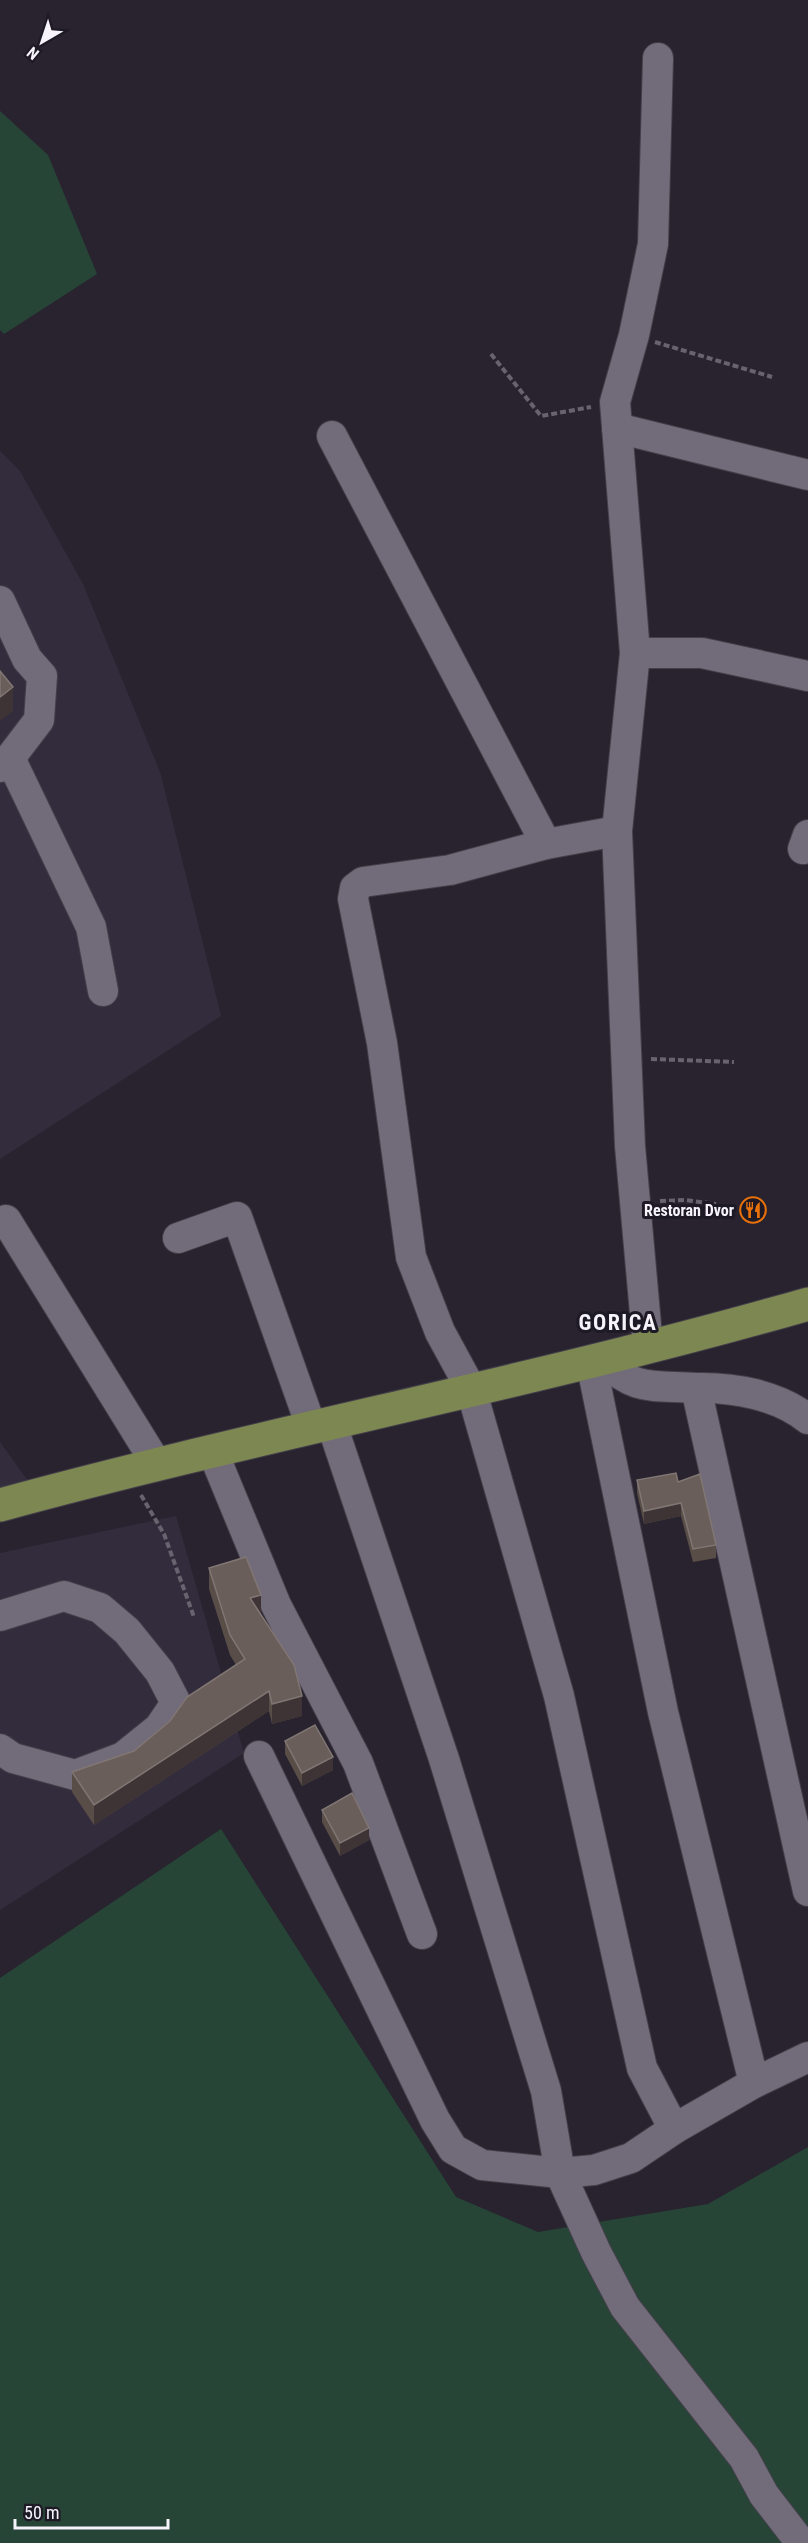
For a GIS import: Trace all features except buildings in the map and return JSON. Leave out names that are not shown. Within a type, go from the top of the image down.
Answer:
[{"type":"main road","points":[[0,1505],[141,1467],[597,1360],[808,1304]]},
{"type":"street","points":[[648,1347],[635,1202],[617,831],[635,653],[616,415],[653,244],[658,57]]},
{"type":"street","points":[[616,415],[808,475]]},
{"type":"street","points":[[332,436],[546,844]]},
{"type":"street","points":[[0,601],[27,659],[42,676],[39,720],[5,762],[91,927],[103,990]]},
{"type":"street","points":[[635,653],[702,653],[808,676]]},
{"type":"street","points":[[617,831],[546,844],[450,870],[363,882],[355,888],[353,899],[382,1043],[411,1257],[440,1332],[471,1389],[559,1696],[642,2068],[674,2129]]},
{"type":"street","points":[[178,1238],[237,1217],[321,1424],[444,1759],[546,2091],[560,2173],[596,2252],[625,2307],[744,2458],[764,2494],[801,2543]]},
{"type":"street","points":[[6,1220],[141,1467]]},
{"type":"street","points":[[597,1360],[634,1384],[696,1388],[727,1387],[792,1406],[808,1419]]},
{"type":"street","points":[[597,1360],[663,1712],[754,2083]]},
{"type":"street","points":[[696,1388],[808,1891]]},
{"type":"street","points":[[213,1450],[276,1605],[358,1763],[422,1934]]},
{"type":"street","points":[[0,1616],[64,1596],[100,1608],[127,1631],[159,1672],[176,1703],[159,1728],[123,1757],[75,1775],[13,1758],[0,1749]]},
{"type":"street","points":[[259,1755],[435,2120],[453,2149],[482,2165],[560,2173],[594,2170],[631,2158],[674,2129],[754,2083],[808,2057]]},
{"type":"path","points":[[634,335],[772,377]]},
{"type":"path","points":[[491,354],[541,416],[616,415]]},
{"type":"path","points":[[627,1058],[734,1062]]},
{"type":"path","points":[[635,1202],[685,1200],[716,1204]]},
{"type":"path","points":[[141,1467],[194,1617]]},
{"type":"shaded area","points":[[0,451],[20,471],[83,584],[160,772],[221,1016],[0,1159]]},
{"type":"shaded area","points":[[0,1442],[31,1485],[0,1493]]},
{"type":"shaded area","points":[[176,1516],[244,1753],[0,1910],[0,1553]]},
{"type":"green space","points":[[0,111],[48,155],[97,274],[4,334],[0,330]]},
{"type":"green space","points":[[221,1829],[456,2197],[538,2232],[708,2204],[808,2147],[808,2543],[0,2543],[0,1978]]},
{"type":"place","name":"Restoran Dvor","points":[[753,1210]]},
{"type":"district","name":"GORICA","points":[[618,1322]]}]
